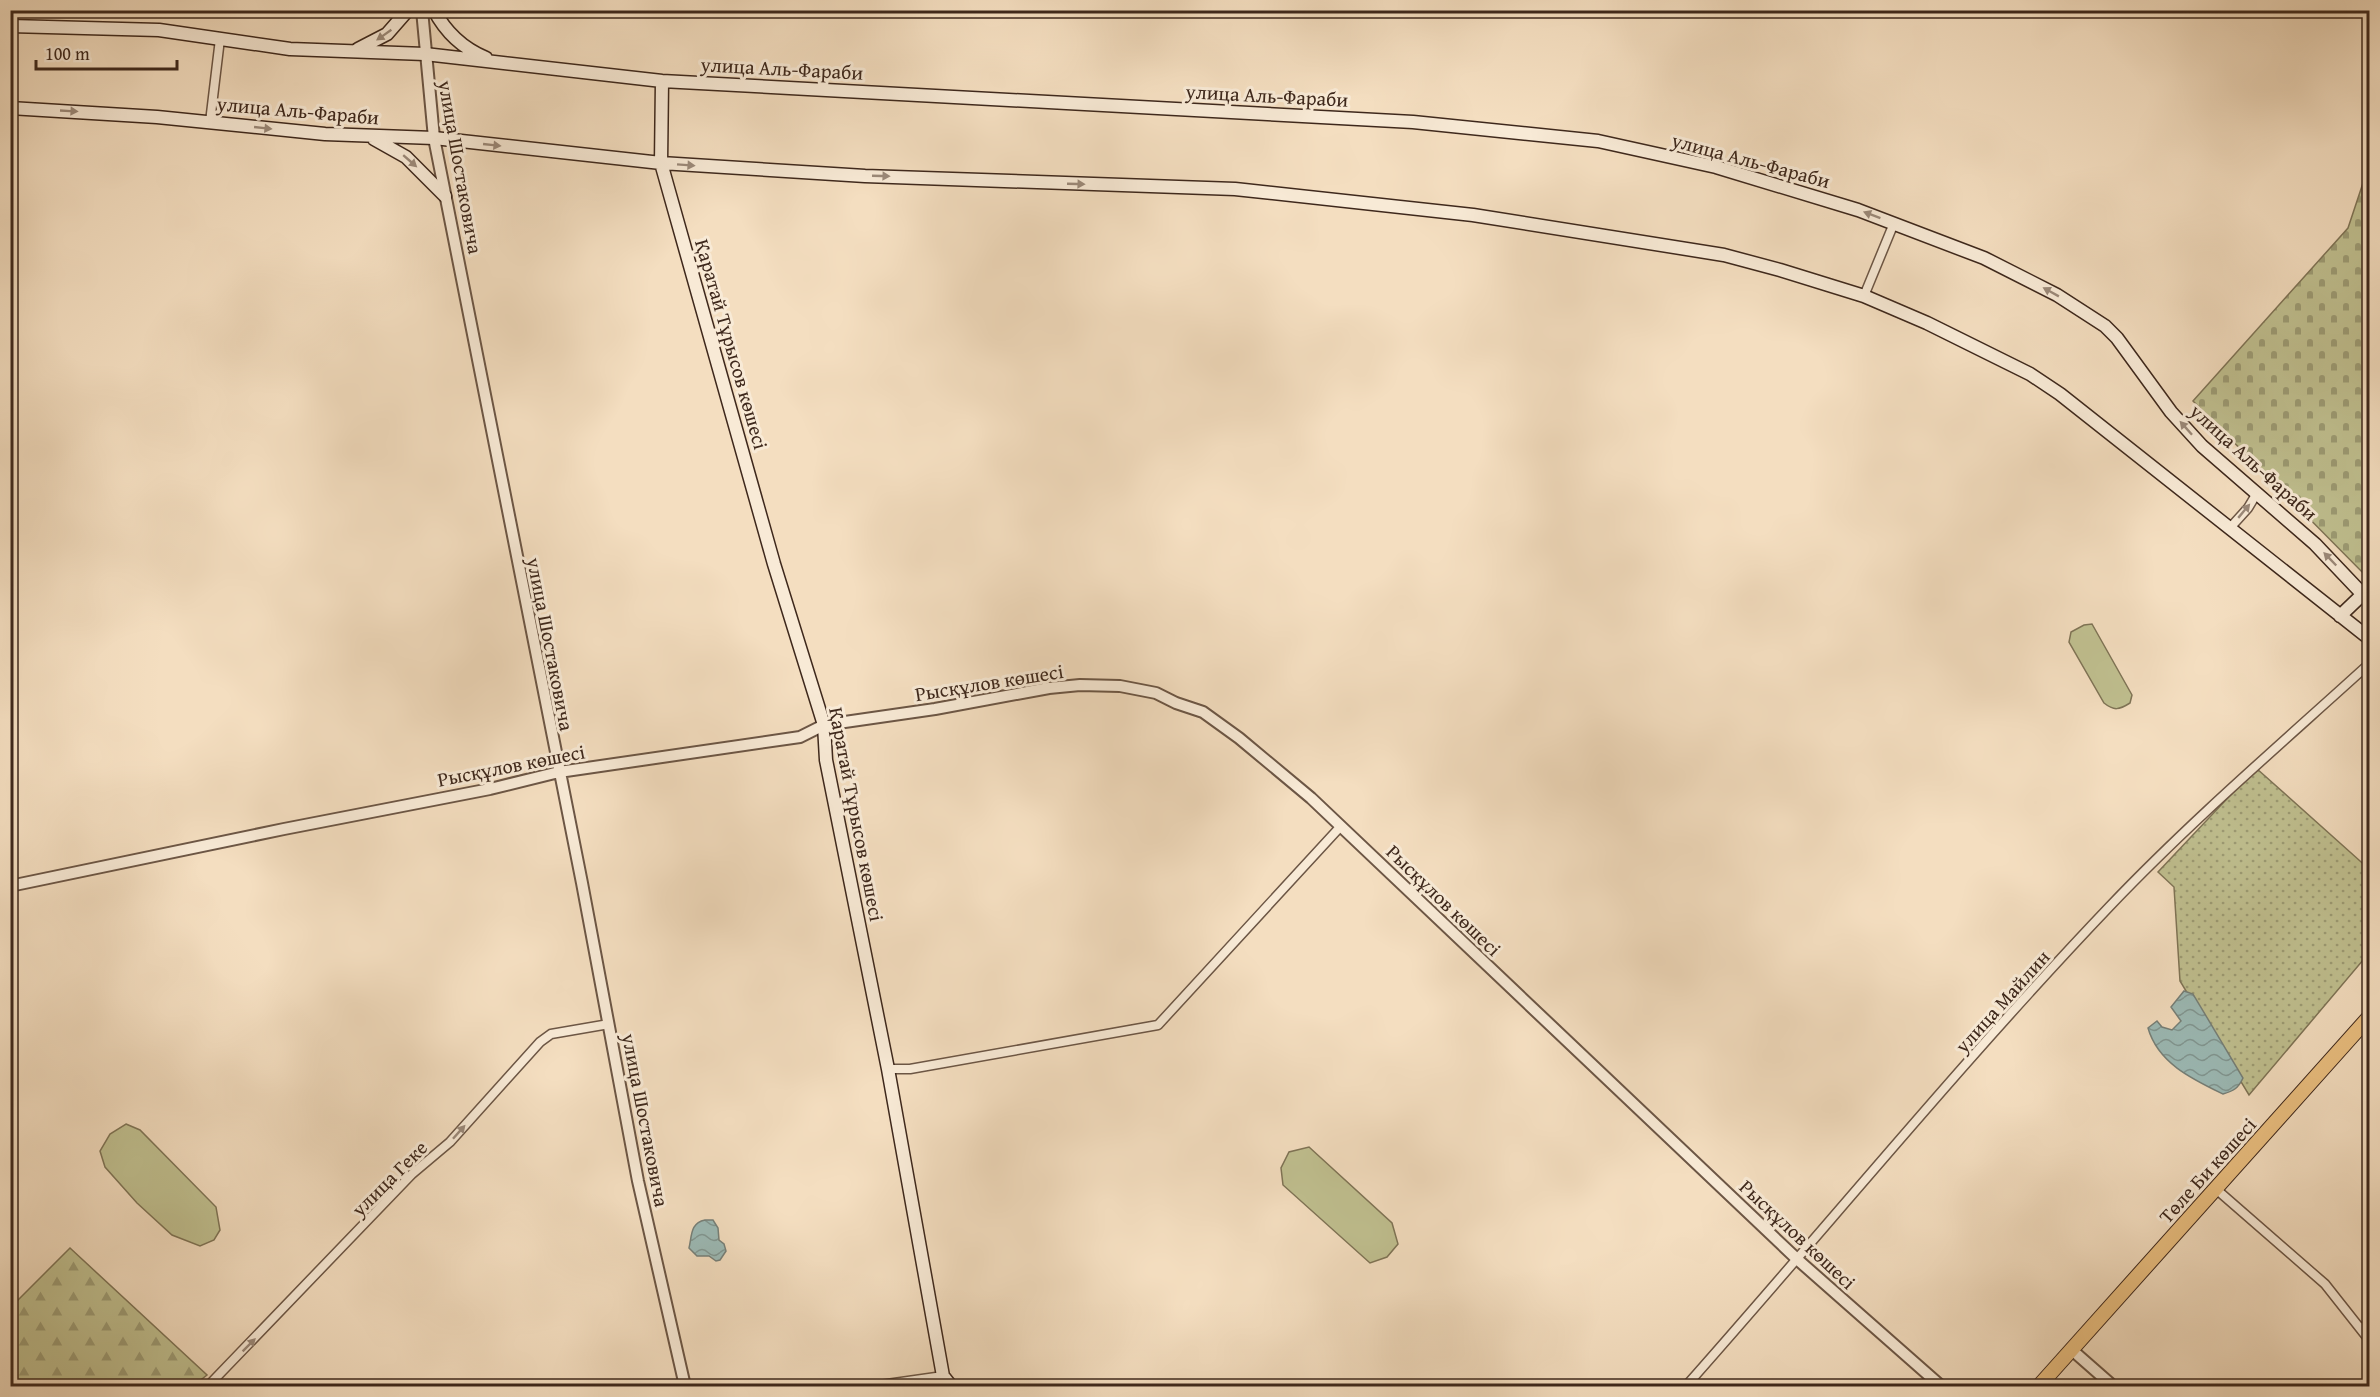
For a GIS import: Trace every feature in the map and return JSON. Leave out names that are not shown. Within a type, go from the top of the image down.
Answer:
[{"type":"main road","points":[[352,52],[387,34],[408,10]]},
{"type":"main road","points":[[434,10],[449,34],[463,46],[495,62]]},
{"type":"main road","name":"улица Аль-Фараби","points":[[10,26],[159,30],[290,49],[425,54],[662,81],[1413,122],[1598,141],[1692,164],[1716,167],[1858,210],[1984,258],[2058,295],[2105,326],[2117,338],[2171,412],[2194,438],[2315,544],[2366,598]]},
{"type":"main road","name":"Қаратай Тұрысов көшесі","points":[[662,81],[660,163],[774,564],[824,725],[826,760],[888,1069],[943,1376],[951,1386]]},
{"type":"main road","name":"улица Аль-Фараби","points":[[10,108],[157,117],[325,134],[434,138],[660,163],[865,176],[1247,190],[1473,215],[1724,255],[1864,296],[1928,323],[2030,374],[2060,394],[2370,639]]},
{"type":"main road","points":[[368,136],[390,146],[406,157],[445,196]]},
{"type":"main road","points":[[2340,616],[2366,598]]},
{"type":"main road","name":"Төле Би көшесі","points":[[2039,1386],[2370,1016]]},
{"type":"street","name":"улица Шостаковича","points":[[422,10],[434,138],[445,196],[609,1024],[642,1204],[685,1386]]},
{"type":"street","points":[[210,122],[220,39]]},
{"type":"street","points":[[1864,296],[1894,223]]},
{"type":"street","points":[[2229,529],[2248,508],[2257,493]]},
{"type":"street","name":"улица Майлин","points":[[1686,1386],[1929,1107],[2110,906],[2254,765],[2370,663]]},
{"type":"street","name":"Рысқұлов көшесі","points":[[10,886],[490,789],[559,772],[800,737],[824,725],[935,709],[1049,688],[1080,685],[1120,686],[1156,693],[1203,712],[1239,738],[1311,798],[1798,1260],[1941,1386]]},
{"type":"street","points":[[888,1069],[910,1069],[1158,1025],[1341,826]]},
{"type":"street","name":"улица Геке","points":[[208,1386],[412,1174],[450,1142],[540,1042],[551,1034],[609,1024]]},
{"type":"street","points":[[2216,1190],[2325,1284],[2370,1341]]},
{"type":"street","points":[[2361,1329],[2370,1322]]},
{"type":"street","points":[[2072,1350],[2113,1386]]},
{"type":"street","points":[[873,1386],[943,1376]]},
{"type":"green space","points":[[2369,165],[2369,579],[2193,401],[2348,228]]},
{"type":"green space","points":[[2092,624],[2132,695],[2130,703],[2120,708],[2104,703],[2069,642],[2071,632],[2084,625]]},
{"type":"green space","points":[[2256,768],[2369,869],[2369,953],[2249,1095],[2180,981],[2174,887],[2158,872]]},
{"type":"green space","points":[[126,1124],[140,1130],[216,1207],[220,1230],[214,1240],[200,1246],[172,1235],[137,1203],[105,1167],[100,1151],[110,1134]]},
{"type":"green space","points":[[1309,1147],[1392,1223],[1398,1244],[1387,1257],[1370,1263],[1283,1185],[1281,1168],[1289,1152]]},
{"type":"green space","points":[[70,1248],[207,1375],[193,1386],[11,1386],[11,1307]]},
{"type":"water","points":[[2184,991],[2193,994],[2243,1078],[2232,1091],[2223,1094],[2188,1076],[2168,1060],[2153,1040],[2148,1028],[2157,1021],[2162,1027],[2172,1030],[2181,1021],[2171,1007]]},
{"type":"water","points":[[705,1220],[713,1220],[718,1228],[719,1240],[724,1244],[726,1251],[720,1260],[716,1261],[709,1256],[697,1256],[689,1248],[694,1227]]}]
